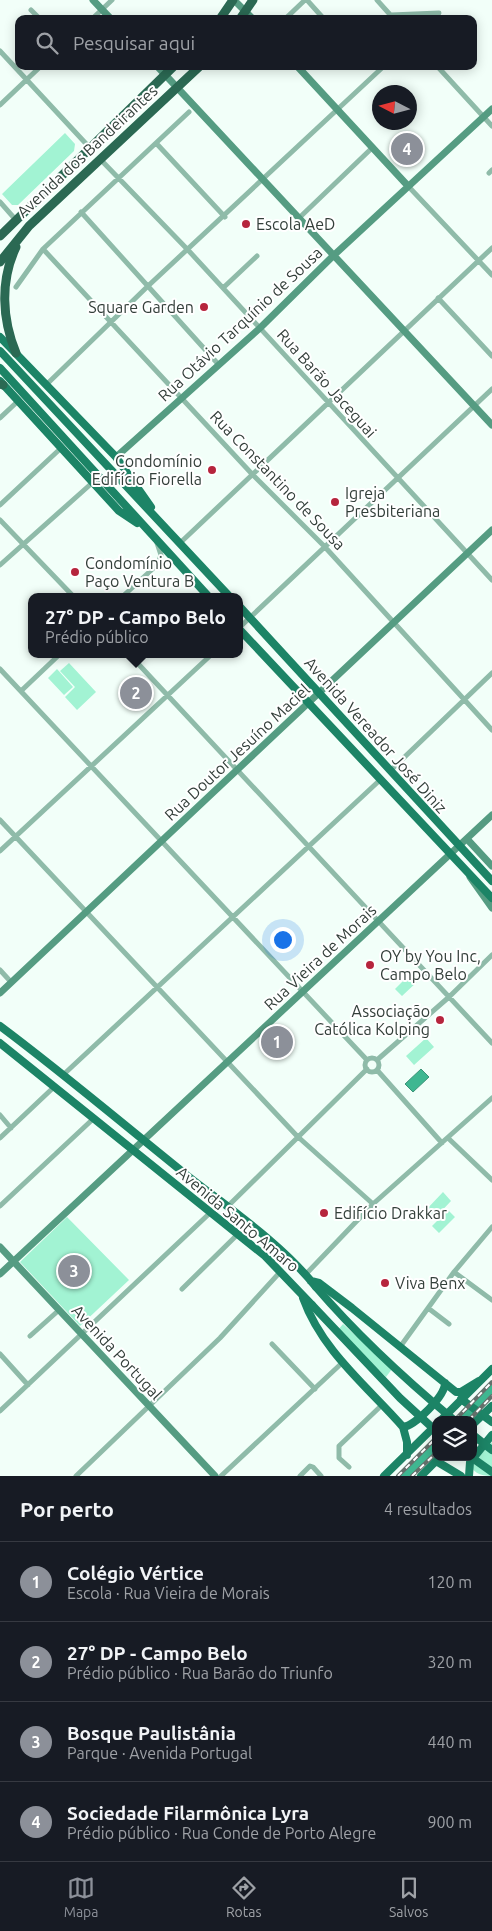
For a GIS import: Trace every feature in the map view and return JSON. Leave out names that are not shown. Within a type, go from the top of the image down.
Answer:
[{"type":"highway","points":[[223,15],[234,0]]},
{"type":"highway","points":[[243,15],[252,0]]},
{"type":"highway","name":"Avenida dos Bandeirantes","points":[[0,236],[170,70]]},
{"type":"highway","name":"Avenida dos Bandeirantes","points":[[0,262],[29,226],[196,70]]},
{"type":"highway","points":[[0,228],[13,222]]},
{"type":"highway","points":[[16,353],[3,313],[4,288],[7,269],[14,252],[29,226]]},
{"type":"main road","points":[[0,337],[116,458],[148,501],[154,514]]},
{"type":"main road","points":[[0,350],[226,593]]},
{"type":"main road","points":[[0,368],[205,593]]},
{"type":"main road","points":[[1,383],[60,449],[120,511],[149,531]]},
{"type":"main road","name":"Avenida Vereador José Diniz","points":[[243,610],[492,881]]},
{"type":"main road","name":"Avenida Vereador José Diniz","points":[[243,632],[449,855],[492,898]]},
{"type":"main road","name":"Avenida Santo Amaro","points":[[0,1026],[63,1074],[227,1207],[311,1281],[319,1283],[444,1383],[458,1392],[480,1380]]},
{"type":"main road","name":"Avenida Santo Amaro","points":[[0,1043],[211,1212],[281,1271],[301,1293],[320,1336],[403,1427]]},
{"type":"main road","points":[[311,1281],[400,1371],[450,1416]]},
{"type":"main road","points":[[301,1293],[393,1391],[432,1427]]},
{"type":"main road","points":[[445,1416],[492,1368]]},
{"type":"main road","points":[[407,1455],[408,1442],[403,1427],[413,1424],[444,1392],[444,1383]]},
{"type":"main road","points":[[461,1399],[469,1403],[492,1422]]},
{"type":"main road","points":[[477,1417],[480,1412],[492,1406]]},
{"type":"main road","points":[[384,1476],[432,1429]]},
{"type":"main road","points":[[469,1476],[470,1462],[492,1435]]},
{"type":"main road","points":[[477,1438],[492,1450]]},
{"type":"main road","points":[[421,1476],[436,1461]]},
{"type":"main road","points":[[441,1461],[461,1476]]},
{"type":"main road","points":[[477,1461],[492,1472]]},
{"type":"street","points":[[93,0],[107,15]]},
{"type":"street","points":[[96,15],[112,0]]},
{"type":"street","points":[[234,0],[250,15]]},
{"type":"street","points":[[289,15],[306,0],[320,15]]},
{"type":"street","points":[[377,0],[390,15]]},
{"type":"street","points":[[31,10],[36,15]]},
{"type":"street","points":[[416,15],[439,13]]},
{"type":"street","points":[[0,51],[15,67]]},
{"type":"street","points":[[18,70],[91,148]]},
{"type":"street","points":[[0,104],[37,70]]},
{"type":"street","points":[[160,70],[492,425]]},
{"type":"street","points":[[301,70],[492,275]]},
{"type":"street","points":[[47,384],[148,286],[263,182],[380,70]]},
{"type":"street","points":[[441,70],[492,126]]},
{"type":"street","name":"Rua Otávio Tarquínio de Sousa","points":[[116,458],[219,366],[333,256],[492,110]]},
{"type":"street","points":[[16,287],[44,250],[81,212],[189,112]]},
{"type":"street","points":[[156,143],[225,217]]},
{"type":"street","points":[[298,219],[373,147]]},
{"type":"street","name":"Rua Barão Jaceguai","points":[[101,160],[188,250],[492,580]]},
{"type":"street","points":[[0,202],[13,222]]},
{"type":"street","points":[[81,212],[219,366]]},
{"type":"street","points":[[180,543],[492,248]]},
{"type":"street","name":"Rua Constantino de Sousa","points":[[44,250],[112,321],[252,474],[324,546],[395,622],[492,730]]},
{"type":"street","points":[[223,288],[257,256]]},
{"type":"street","points":[[438,298],[492,356]]},
{"type":"street","points":[[243,626],[324,546],[492,389]]},
{"type":"street","points":[[0,418],[17,402]]},
{"type":"street","points":[[0,505],[60,449]]},
{"type":"street","points":[[0,566],[92,483]]},
{"type":"street","points":[[0,520],[70,593]]},
{"type":"street","name":"Rua Doutor Jesuíno Maciel","points":[[0,993],[492,530]]},
{"type":"street","points":[[126,593],[160,560],[161,551],[155,538]]},
{"type":"street","points":[[21,691],[56,658]]},
{"type":"street","points":[[133,658],[492,1043]]},
{"type":"street","points":[[0,850],[208,658]]},
{"type":"street","points":[[0,669],[367,1060],[367,1069],[227,1207]]},
{"type":"street","points":[[391,770],[492,673]]},
{"type":"street","points":[[63,1074],[380,780]]},
{"type":"street","name":"Rua Vieira de Morais","points":[[0,1274],[227,1063],[302,990],[492,815]]},
{"type":"street","points":[[0,820],[297,1136],[373,1204]]},
{"type":"street","points":[[467,839],[492,866]]},
{"type":"street","name":"Avenida Vereador José Diniz","points":[[468,874],[492,908]]},
{"type":"street","points":[[378,1060],[449,997],[492,955]]},
{"type":"street","points":[[0,970],[11,982]]},
{"type":"street","points":[[367,1060],[371,1058],[378,1060]]},
{"type":"street","points":[[367,1069],[373,1072],[377,1070],[380,1064],[378,1060]]},
{"type":"street","points":[[377,1070],[442,1143]]},
{"type":"street","points":[[0,1138],[54,1087]]},
{"type":"street","points":[[311,1281],[373,1204],[492,1098]]},
{"type":"street","points":[[0,1115],[11,1128]]},
{"type":"street","points":[[0,1206],[94,1119]]},
{"type":"street","points":[[448,1138],[492,1180]]},
{"type":"street","points":[[0,1411],[211,1212]]},
{"type":"street","points":[[400,1347],[454,1272],[492,1227]]},
{"type":"street","points":[[182,1289],[238,1234]]},
{"type":"street","name":"Avenida Portugal","points":[[0,1247],[215,1476]]},
{"type":"street","points":[[76,1476],[220,1338],[281,1271]]},
{"type":"street","points":[[454,1272],[492,1300]]},
{"type":"street","points":[[428,1308],[449,1324]]},
{"type":"street","points":[[30,1336],[59,1310]]},
{"type":"street","points":[[272,1344],[315,1388]]},
{"type":"street","points":[[0,1354],[28,1385]]},
{"type":"street","points":[[221,1476],[343,1362]]},
{"type":"street","points":[[350,1467],[340,1458],[339,1446],[383,1404]]},
{"type":"street","points":[[300,1476],[310,1466],[314,1467],[321,1476]]},
{"type":"shaded area","points":[[65,133],[75,144],[74,151],[18,205],[12,205],[2,194]]},
{"type":"shaded area","points":[[69,663],[96,692],[77,710],[65,697],[75,687],[60,671]]},
{"type":"shaded area","points":[[57,669],[73,687],[64,695],[48,678]]},
{"type":"shaded area","points":[[411,973],[418,981],[402,996],[395,989]]},
{"type":"shaded area","points":[[426,1038],[434,1047],[414,1065],[406,1056]]},
{"type":"shaded area","points":[[421,1069],[429,1077],[413,1092],[405,1084]]},
{"type":"shaded area","points":[[443,1192],[451,1201],[434,1219],[425,1211]]},
{"type":"shaded area","points":[[448,1210],[455,1217],[439,1233],[432,1226]]},
{"type":"shaded area","points":[[67,1217],[129,1280],[80,1326],[20,1262]]},
{"type":"shaded area","points":[[343,1324],[392,1369],[386,1377],[338,1330]]},
{"type":"shaded area","points":[[492,1442],[492,1476],[486,1476],[474,1471],[471,1465],[477,1461],[477,1458]]},
{"type":"waterway","points":[[465,1416],[492,1389]]},
{"type":"waterway","points":[[404,1476],[432,1449]]},
{"type":"railway","points":[[459,1416],[492,1382]]},
{"type":"railway","points":[[473,1416],[492,1396]]},
{"type":"railway","points":[[398,1476],[432,1442]]},
{"type":"railway","points":[[412,1476],[432,1457]]},
{"type":"place","name":"Sociedade Filarmônica Lyra","points":[[407,149]]},
{"type":"place","name":"Escola AeD","points":[[246,224]]},
{"type":"place","name":"Square Garden","points":[[204,307]]},
{"type":"place","name":"Condomínio Edifício Fiorella","points":[[212,470]]},
{"type":"place","name":"Igreja Presbiteriana","points":[[335,502]]},
{"type":"place","name":"Condomínio Paço Ventura B","points":[[75,572]]},
{"type":"place","name":"27° DP - Campo Belo","points":[[136,693]]},
{"type":"place","name":"OY by You Inc, Campo Belo","points":[[370,965]]},
{"type":"place","name":"Associação Católica Kolping","points":[[440,1020]]},
{"type":"place","name":"Colégio Vértice","points":[[277,1042]]},
{"type":"place","name":"Edifício Drakkar","points":[[324,1213]]},
{"type":"place","name":"Bosque Paulistânia","points":[[74,1271]]},
{"type":"place","name":"Viva Benx","points":[[385,1283]]}]
